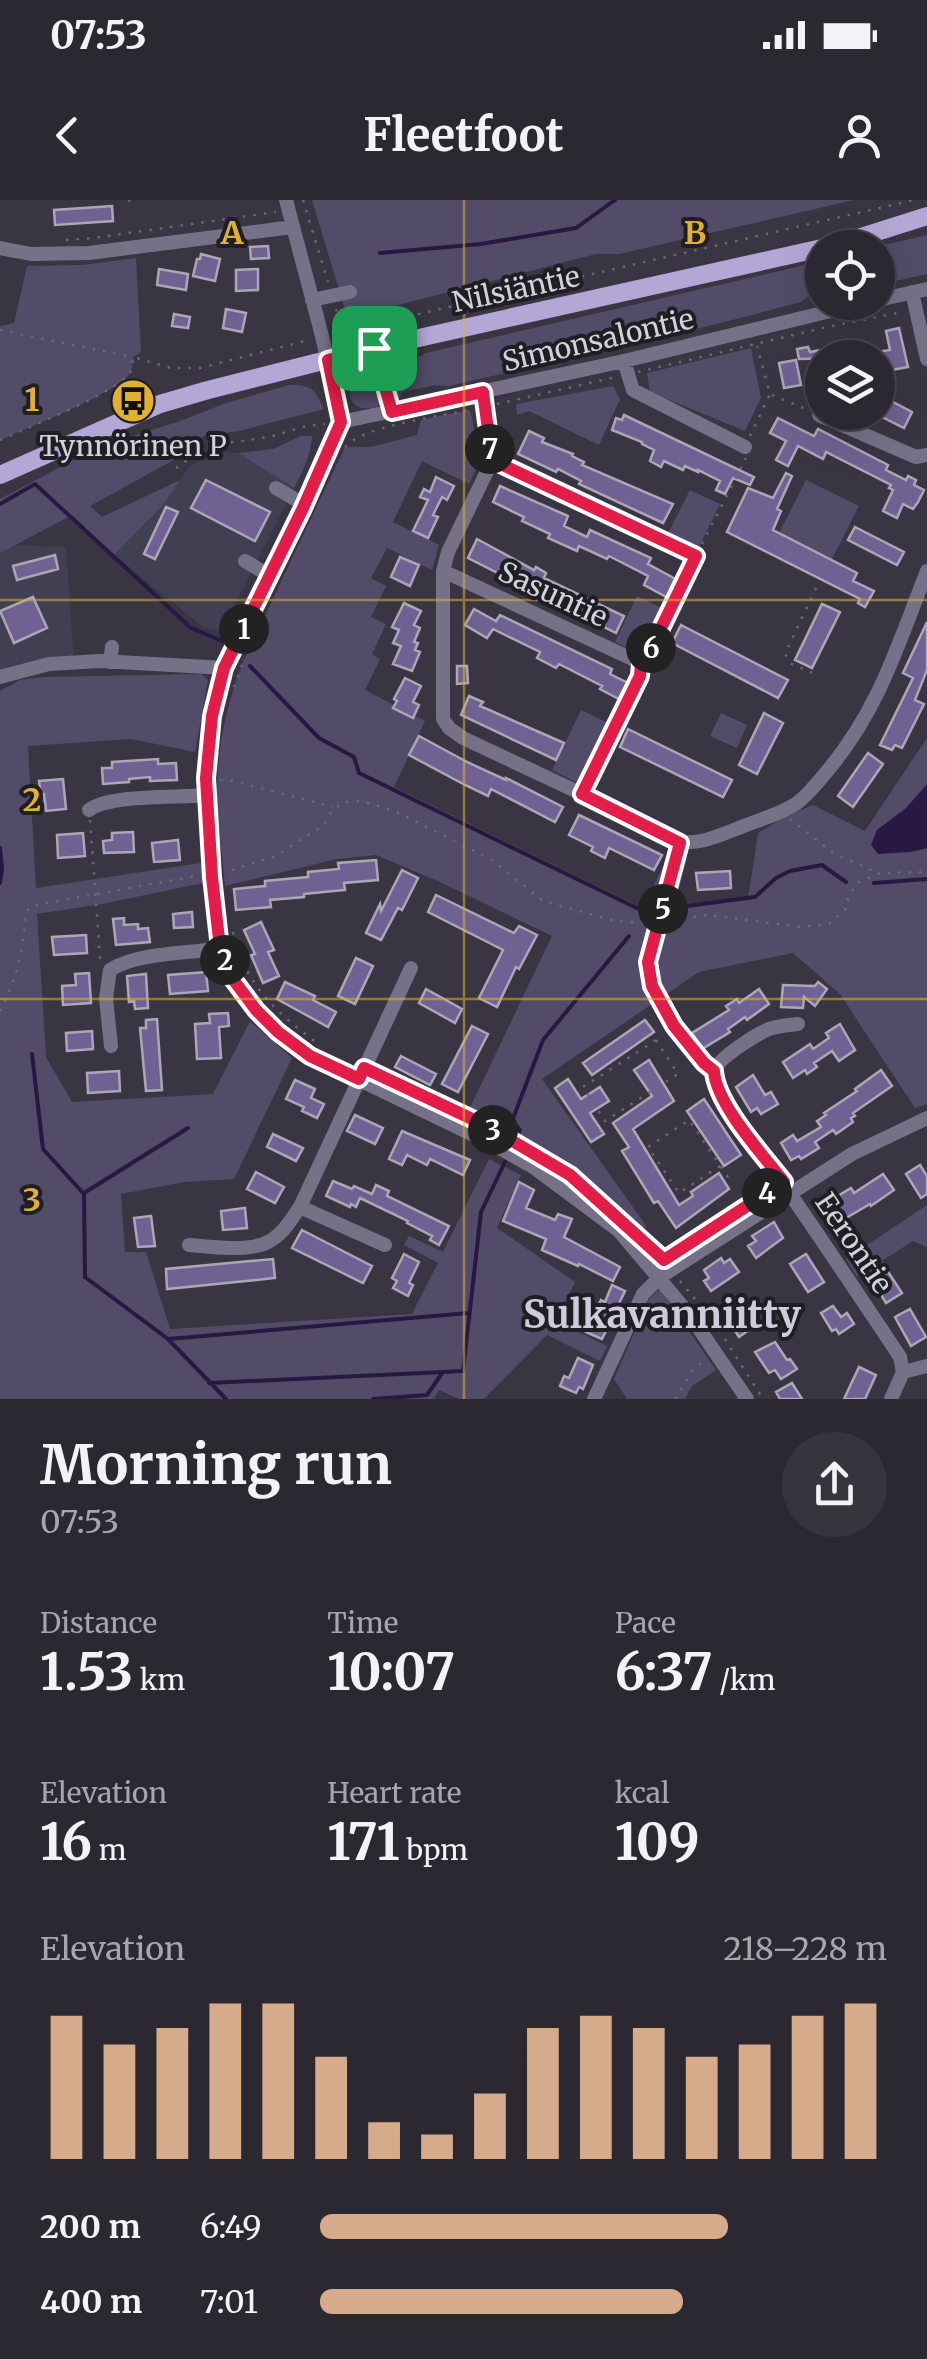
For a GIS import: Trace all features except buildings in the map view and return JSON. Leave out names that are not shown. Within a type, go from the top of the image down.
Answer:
[{"type":"main road","name":"Nilsiäntie","points":[[882,230],[927,216]]},
{"type":"main road","name":"Nilsiäntie","points":[[0,475],[160,404],[374,348],[805,252]]},
{"type":"street","points":[[287,205],[341,422],[305,505],[224,668],[212,716],[206,778],[214,787],[212,877],[220,948],[232,978],[256,1010],[310,1056],[362,1073],[533,1167],[619,1232],[665,1274],[747,1399]]},
{"type":"street","points":[[0,248],[31,254],[89,253],[293,226]]},
{"type":"street","points":[[919,290],[927,359]]},
{"type":"street","points":[[312,300],[350,292]]},
{"type":"street","name":"Simonsalontie","points":[[341,422],[805,317]]},
{"type":"street","points":[[624,361],[633,390],[745,446]]},
{"type":"street","points":[[483,392],[492,460],[448,552],[443,571],[444,719],[463,738],[680,843],[698,842],[781,812],[814,787],[865,719],[892,664],[927,571]]},
{"type":"street","points":[[854,430],[916,457],[927,455]]},
{"type":"street","points":[[492,460],[696,556]]},
{"type":"street","points":[[276,488],[305,505]]},
{"type":"street","points":[[245,561],[270,576]]},
{"type":"street","name":"Sasuntie","points":[[443,571],[641,663]]},
{"type":"street","points":[[0,678],[49,664],[111,654],[224,668]]},
{"type":"street","points":[[89,810],[96,805],[214,787]]},
{"type":"street","points":[[111,1046],[106,998],[110,970],[134,960],[220,948]]},
{"type":"street","points":[[189,1245],[216,1248],[266,1244],[287,1227],[300,1207],[411,968]]},
{"type":"street","points":[[714,1071],[729,1054],[768,1030],[798,1024]]},
{"type":"street","name":"Eerontie","points":[[714,1071],[722,1100],[791,1193],[900,1357],[904,1372]]},
{"type":"street","points":[[594,1399],[643,1294],[665,1274],[852,1154],[927,1118]]},
{"type":"street","points":[[300,1207],[385,1245]]},
{"type":"street","points":[[891,1399],[904,1372],[927,1366]]},
{"type":"path","points":[[303,200],[343,331]]},
{"type":"path","points":[[0,330],[171,368],[200,368],[369,324],[914,200]]},
{"type":"path","points":[[61,240],[287,205]]},
{"type":"path","points":[[345,447],[352,438],[396,426],[369,324]]},
{"type":"path","points":[[582,794],[640,676],[641,663],[746,461],[745,446],[770,394],[756,344]]},
{"type":"path","points":[[0,440],[118,383],[131,372],[133,357]]},
{"type":"path","points":[[770,394],[805,409]]},
{"type":"path","points":[[176,468],[211,443],[274,436],[306,426],[341,422]]},
{"type":"path","points":[[816,588],[785,654],[790,662],[817,675]]},
{"type":"path","points":[[232,691],[243,662]]},
{"type":"path","points":[[214,787],[234,781],[336,808]]},
{"type":"path","points":[[232,870],[276,856],[324,826],[336,808],[346,802],[362,801],[399,813],[492,860],[543,900],[615,921],[641,923],[709,914],[800,928],[830,924],[845,910],[858,883],[880,873],[927,872]]},
{"type":"path","points":[[89,810],[100,957],[110,970]]},
{"type":"path","points":[[781,812],[833,853],[880,873]]},
{"type":"path","points":[[680,843],[648,962],[652,986],[674,1026],[714,1071]]},
{"type":"path","points":[[0,1010],[21,959],[26,912],[31,906],[202,875]]},
{"type":"path","points":[[231,926],[248,974],[264,999],[322,1047]]},
{"type":"path","points":[[656,1040],[678,1074],[605,1121],[583,1087],[656,1040]]},
{"type":"path","points":[[362,1073],[496,1132]]},
{"type":"path","points":[[720,1166],[679,1193],[648,1148],[689,1120],[732,1183]]},
{"type":"path","points":[[556,1168],[582,1186]]},
{"type":"path","points":[[665,1274],[714,1322],[764,1399]]},
{"type":"path","points":[[675,1399],[694,1370],[716,1351]]},
{"type":"shaded area","points":[[312,200],[854,200],[619,254],[596,254],[367,313],[344,306]]},
{"type":"shaded area","points":[[927,235],[927,274],[895,281],[895,243]]},
{"type":"shaded area","points":[[136,258],[141,352],[133,357],[130,373],[91,400],[0,440],[0,326],[14,323],[27,266]]},
{"type":"shaded area","points":[[805,265],[805,299],[801,302],[449,386],[403,392],[394,400],[386,373],[426,353]]},
{"type":"shaded area","points":[[751,348],[761,398],[745,431],[650,392],[647,373]]},
{"type":"shaded area","points":[[373,371],[382,401],[377,407],[358,407],[350,396],[351,382]]},
{"type":"shaded area","points":[[289,385],[312,390],[324,409],[203,436],[179,457],[90,506],[102,517],[180,480],[162,506],[114,555],[72,515],[0,553],[0,499],[96,448]]},
{"type":"shaded area","points":[[613,386],[620,399],[599,445],[529,411],[517,415],[516,404]]},
{"type":"shaded area","points":[[470,410],[481,459],[469,484],[422,461],[393,522],[439,545],[432,570],[387,548],[371,578],[386,586],[371,617],[386,624],[372,654],[380,659],[365,690],[425,721],[394,787],[642,908],[671,851],[683,852],[687,858],[675,905],[748,899],[758,833],[813,805],[865,831],[927,738],[927,1104],[915,1108],[840,994],[793,953],[699,972],[542,1079],[647,1227],[630,1231],[570,1175],[466,1116],[552,936],[376,855],[337,859],[225,886],[217,792],[228,710],[243,662],[345,447],[371,447],[417,435],[421,420]]},
{"type":"shaded area","points":[[301,436],[312,436],[306,463],[294,488],[238,453],[273,449]]},
{"type":"shaded area","points":[[216,451],[238,453],[294,488],[221,632],[203,627],[114,555],[162,506],[189,467]]},
{"type":"shaded area","points":[[806,480],[859,506],[832,559],[779,533]]},
{"type":"shaded area","points":[[690,490],[720,504],[698,549],[667,535]]},
{"type":"shaded area","points":[[14,545],[66,547],[74,663],[0,677],[0,553]]},
{"type":"shaded area","points":[[637,596],[668,611],[645,657],[615,642]]},
{"type":"shaded area","points":[[201,674],[208,680],[195,752],[131,739],[28,746],[36,888],[207,862],[208,882],[37,914],[46,1057],[72,1102],[213,1094],[250,1021],[292,1058],[234,1179],[184,1182],[121,1194],[125,1252],[146,1252],[170,1329],[412,1314],[438,1263],[404,1245],[409,1236],[443,1252],[489,1159],[521,1175],[497,1228],[575,1282],[556,1321],[607,1346],[600,1361],[547,1335],[484,1399],[459,1399],[439,1390],[434,1399],[0,1399],[0,691],[20,680],[43,677]]},
{"type":"shaded area","points":[[581,710],[612,725],[582,785],[552,770]]},
{"type":"shaded area","points":[[721,713],[747,725],[737,748],[710,736]]},
{"type":"shaded area","points":[[927,784],[927,848],[878,854],[871,845],[877,830],[906,808]]},
{"type":"shaded area","points":[[927,1205],[927,1247],[913,1241],[857,1277],[846,1259]]},
{"type":"shaded area","points":[[660,1289],[716,1370],[692,1386],[685,1399],[627,1399],[614,1379],[649,1299]]},
{"type":"waterway","points":[[380,253],[481,244],[576,228],[615,200]]},
{"type":"waterway","points":[[0,504],[35,484],[191,628],[227,643]]},
{"type":"waterway","points":[[250,666],[319,738],[354,757],[359,773],[647,913],[654,912]]},
{"type":"waterway","points":[[0,848],[0,883]]},
{"type":"waterway","points":[[672,908],[755,897],[790,871],[822,865],[846,882]]},
{"type":"waterway","points":[[874,883],[927,879]]},
{"type":"waterway","points":[[517,1136],[520,1130],[512,1121],[543,1040],[629,936]]},
{"type":"waterway","points":[[32,1054],[43,1149],[83,1193]]},
{"type":"waterway","points":[[188,1128],[84,1193],[85,1277],[168,1339],[469,1313]]},
{"type":"waterway","points":[[373,1399],[427,1395],[443,1372],[463,1371],[481,1212],[505,1162]]},
{"type":"waterway","points":[[168,1339],[226,1399]]},
{"type":"waterway","points":[[209,1383],[443,1372]]},
{"type":"place","name":"Tynnörinen P","points":[[133,401]]},
{"type":"district","name":"Sulkavanniitty","points":[[662,1315]]},
{"type":"route","points":[[374,348],[392,412],[483,392],[492,460],[696,556],[641,663],[640,676],[582,794],[680,843],[648,962],[652,986],[674,1026],[714,1071],[722,1100],[784,1182],[664,1260],[570,1175],[505,1136],[364,1068],[359,1079],[310,1056],[256,1010],[232,978],[220,948],[206,778],[212,716],[224,668],[341,422],[328,360],[374,348]]}]
